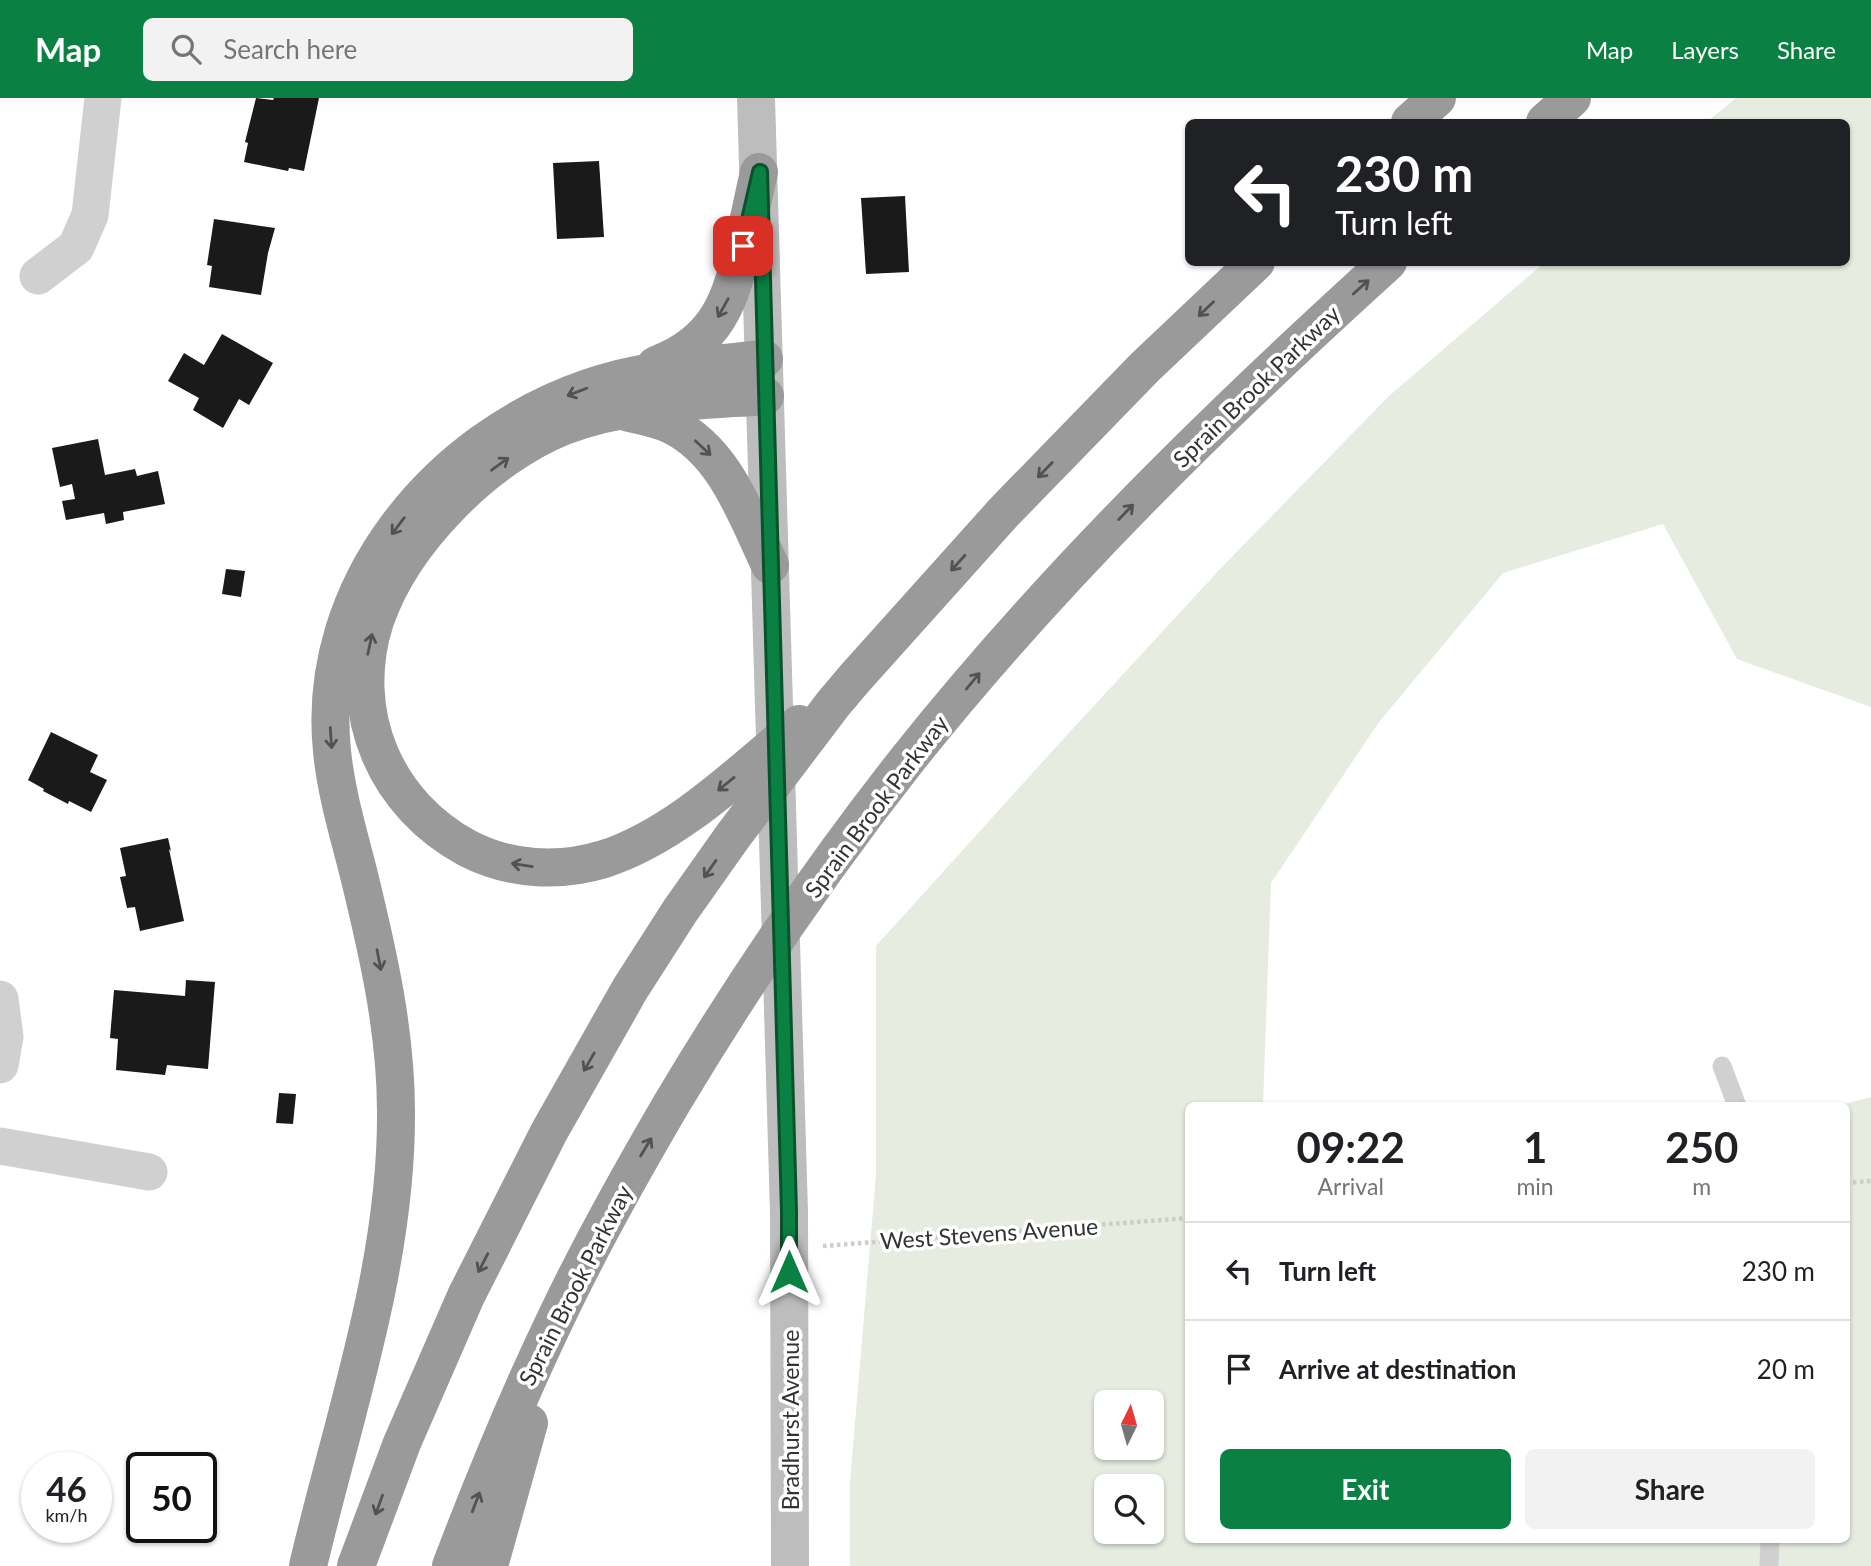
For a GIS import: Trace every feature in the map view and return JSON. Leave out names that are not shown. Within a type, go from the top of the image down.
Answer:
[{"type":"highway","points":[[1413,119],[1437,98]]},
{"type":"highway","points":[[1548,119],[1572,98]]},
{"type":"highway","points":[[308,1566],[381,1268],[392,1193],[395,1141],[396,1076],[387,1002],[332,753],[332,694],[341,639],[350,611],[361,585],[395,529],[437,480],[490,436],[519,417],[554,400],[667,361],[681,354],[704,335],[720,315],[732,289],[760,172]]},
{"type":"highway","points":[[356,1566],[402,1443],[466,1296],[549,1132],[630,989],[680,911],[733,836],[855,678],[1004,512],[1145,367],[1252,266]]},
{"type":"highway","name":"Sprain Brook Parkway","points":[[451,1566],[482,1484],[557,1316],[640,1157],[736,999],[839,849],[907,760],[1053,590],[1214,424],[1384,266]]},
{"type":"highway","points":[[623,377],[661,369],[765,377]]},
{"type":"highway","points":[[765,377],[663,404],[596,416],[564,427],[533,442],[479,480],[434,524],[399,571],[385,597],[375,621],[367,658],[365,694],[368,719],[376,745],[398,788],[434,827],[479,854],[530,867],[556,868],[605,859],[657,836],[683,819],[855,678]]},
{"type":"highway","points":[[596,416],[629,413],[648,417],[669,424],[700,445],[719,466],[730,485],[770,578]]},
{"type":"highway","points":[[489,1566],[557,1316]]},
{"type":"main road","name":"Bradhurst Avenue","points":[[756,98],[789,1230],[790,1566]]},
{"type":"street","points":[[38,276],[76,247],[90,215],[103,98]]},
{"type":"street","points":[[0,999],[5,1037],[0,1065]]},
{"type":"street","points":[[0,1146],[149,1172]]},
{"type":"lane","points":[[1722,1066],[1736,1102]]},
{"type":"lane","points":[[1769,1566],[1770,1543]]},
{"type":"path","points":[[1850,1182],[1871,1181]]},
{"type":"path","name":"West Stevens Avenue","points":[[789,1230],[1185,1217]]},
{"type":"shaded area","points":[[1736,98],[1871,98],[1871,707],[1737,659],[1663,524],[1503,573],[1379,722],[1271,883],[1263,1102],[1185,1102],[1185,1543],[1850,1543],[1850,1103],[1871,1097],[1871,1566],[850,1566],[850,1482],[876,1175],[876,946],[1221,568],[1389,396],[1541,266],[1850,266],[1850,119],[1711,119]]},
{"type":"building","points":[[256,98],[319,98],[304,171],[289,168],[288,171],[244,162],[248,143],[245,142]]},
{"type":"building","points":[[599,161],[604,237],[557,239],[553,163]]},
{"type":"building","points":[[905,196],[909,272],[866,274],[861,198]]},
{"type":"building","points":[[214,219],[275,228],[261,295],[209,287],[212,266],[207,265]]},
{"type":"building","points":[[222,334],[273,363],[249,405],[239,399],[223,428],[193,410],[199,398],[168,381],[184,353],[204,365]]},
{"type":"building","points":[[98,439],[105,475],[135,469],[137,476],[158,471],[165,504],[123,512],[124,520],[106,524],[104,513],[66,520],[62,501],[75,499],[72,484],[60,487],[52,448]]},
{"type":"building","points":[[226,569],[245,571],[241,597],[222,594]]},
{"type":"building","points":[[51,732],[98,755],[90,772],[107,780],[91,812],[69,801],[68,804],[28,780]]},
{"type":"building","points":[[168,838],[184,921],[140,931],[135,907],[127,908],[120,877],[126,876],[120,848]]},
{"type":"building","points":[[186,980],[215,982],[208,1069],[167,1065],[165,1075],[116,1070],[118,1039],[110,1038],[114,990],[185,996]]},
{"type":"building","points":[[279,1093],[296,1094],[293,1124],[276,1123]]},
{"type":"route","points":[[743,246],[760,172],[789,1272]]}]
